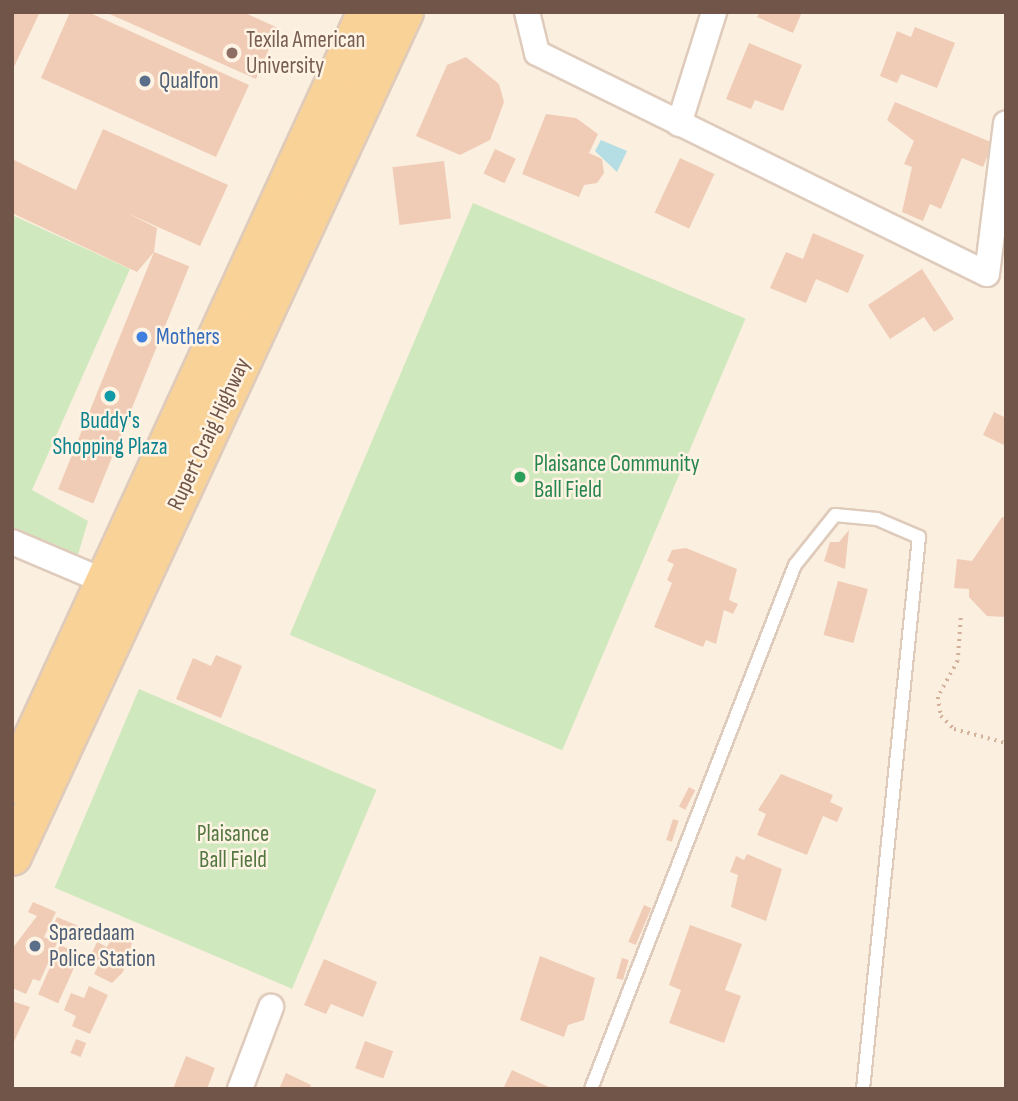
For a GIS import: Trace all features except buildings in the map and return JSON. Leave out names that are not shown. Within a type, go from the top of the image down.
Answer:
[{"type":"main road","name":"Rupert Craig Highway","points":[[12,784],[367,12]]},
{"type":"main road","name":"Rupert Craig Highway","points":[[12,856],[404,12]]},
{"type":"street","points":[[527,12],[537,53],[987,274],[1006,123]]},
{"type":"street","points":[[679,124],[714,12]]},
{"type":"street","points":[[12,542],[104,581]]},
{"type":"street","points":[[240,1089],[271,1007]]},
{"type":"lane","points":[[591,1089],[795,565],[835,515],[877,519],[919,537],[863,1089]]},
{"type":"path","points":[[961,618],[958,660],[938,697],[941,716],[954,729],[1006,749]]},
{"type":"path","points":[[998,746],[1006,743]]},
{"type":"green space","name":"Plaisance Community Ball Field","points":[[473,203],[745,319],[562,750],[290,635]]},
{"type":"green space","points":[[12,215],[130,269],[32,490],[88,521],[74,568],[12,541]]},
{"type":"green space","name":"Plaisance Ball Field","points":[[139,689],[376,790],[292,989],[55,888]]},
{"type":"water","points":[[601,140],[627,151],[617,172],[595,151]]},
{"type":"place","name":"Texila American University","points":[[232,53]]},
{"type":"place","name":"Qualfon","points":[[145,81]]},
{"type":"place","name":"Mothers","points":[[142,337]]},
{"type":"place","name":"Buddy's Shopping Plaza","points":[[110,396]]},
{"type":"place","name":"Plaisance Community Ball Field","points":[[520,477]]},
{"type":"place","name":"Sparedaam Police Station","points":[[35,946]]}]
